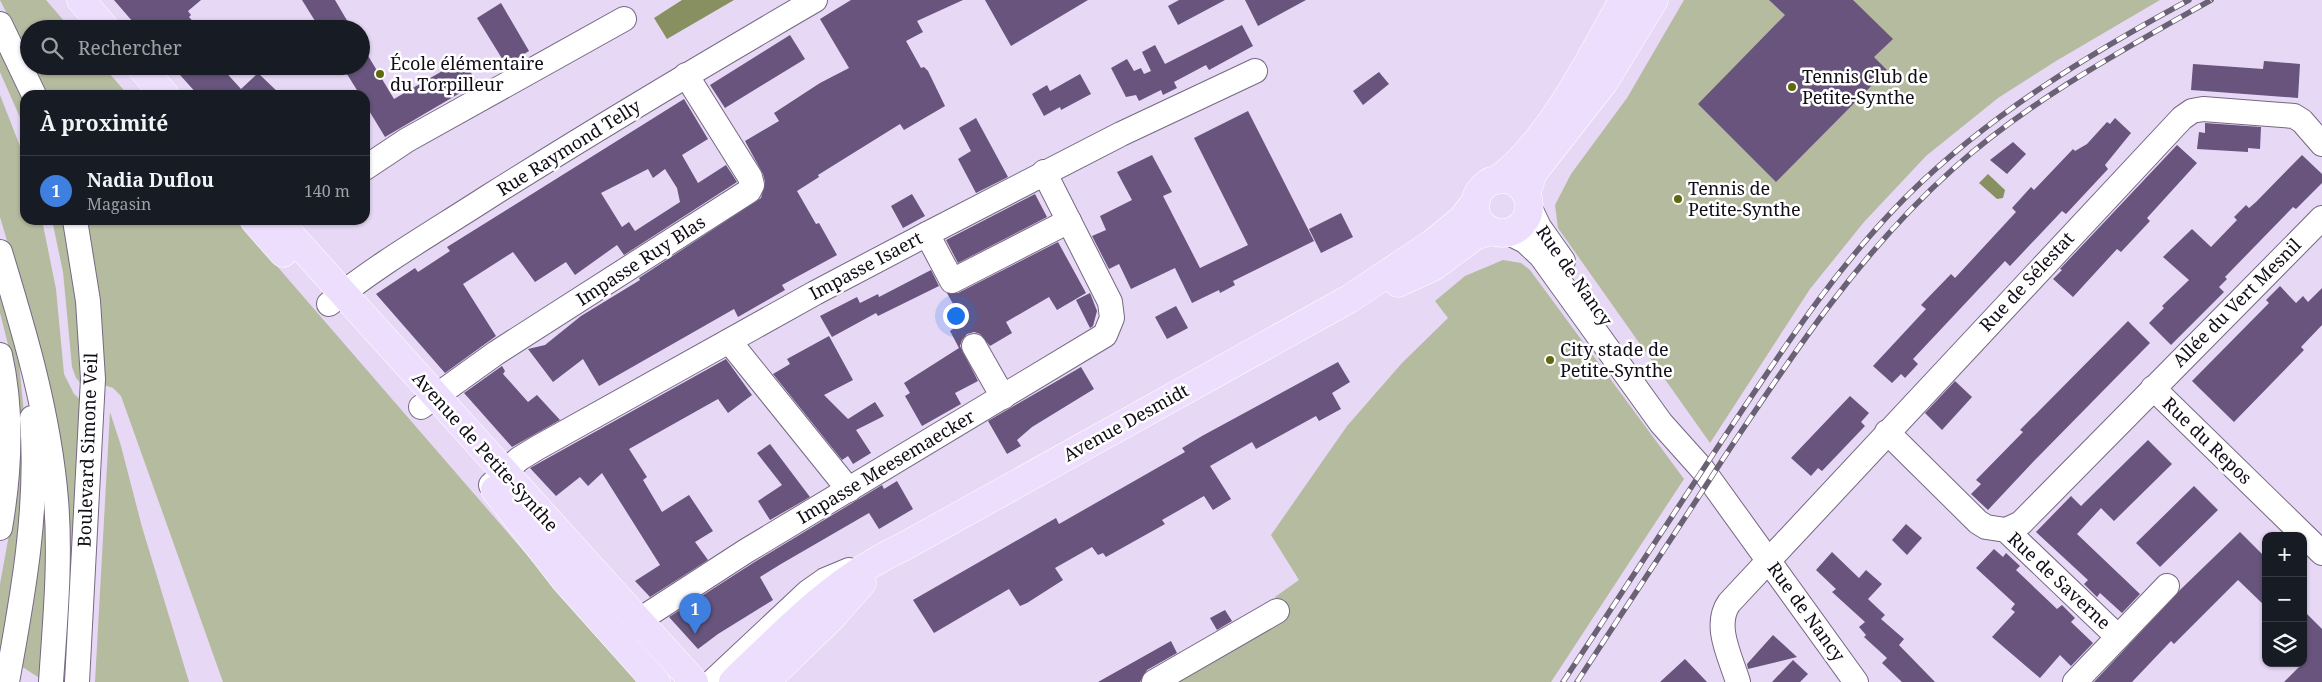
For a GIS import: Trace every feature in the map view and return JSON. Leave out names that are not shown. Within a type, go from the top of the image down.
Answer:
[{"type":"main road","points":[[60,0],[77,20]]},
{"type":"main road","points":[[81,0],[98,20]]},
{"type":"main road","points":[[1624,0],[1551,122],[1523,158],[1497,180],[1483,187],[1476,202],[1477,217],[1483,225],[1500,232],[1523,224],[1528,216],[1528,200],[1533,173],[1604,82],[1654,0]]},
{"type":"main road","points":[[126,75],[140,90]]},
{"type":"main road","points":[[148,75],[161,90]]},
{"type":"main road","points":[[1497,180],[1513,181],[1528,200]]},
{"type":"main road","name":"Avenue Desmidt","points":[[733,682],[822,598],[874,560],[903,547],[1349,299],[1433,243],[1462,219],[1476,202]]},
{"type":"main road","name":"Avenue de Petite-Synthe","points":[[275,225],[335,299],[497,479],[638,621],[694,682]]},
{"type":"main road","name":"Avenue Desmidt","points":[[1349,299],[1418,275],[1475,236],[1500,232]]},
{"type":"main road","name":"Avenue de Petite-Synthe","points":[[497,479],[565,580],[656,682]]},
{"type":"main road","name":"Avenue Desmidt","points":[[765,682],[833,616],[863,581],[903,547]]},
{"type":"street","name":"Rue Raymond Telly","points":[[335,299],[368,274],[522,176],[686,75],[815,0]]},
{"type":"street","points":[[370,165],[401,144],[624,19]]},
{"type":"street","points":[[0,24],[20,66]]},
{"type":"street","name":"Impasse Isaert","points":[[497,479],[537,448],[927,234],[1044,172],[1255,71]]},
{"type":"street","points":[[24,75],[32,90]]},
{"type":"street","name":"Impasse Ruy Blas","points":[[428,401],[496,353],[749,191],[752,185],[750,177],[686,75]]},
{"type":"street","name":"Rue de Sélestat","points":[[1738,682],[1722,629],[1723,616],[1729,603],[1887,432],[2187,114],[2204,109],[2294,116],[2302,121],[2322,144]]},
{"type":"street","points":[[927,234],[952,281],[1069,221],[1044,172]]},
{"type":"street","name":"Rue de Nancy","points":[[1528,200],[1550,243],[1672,414],[1702,470]]},
{"type":"street","name":"Allée du Vert Mesnil","points":[[2153,388],[2322,218]]},
{"type":"street","name":"Impasse Meesemaecker","points":[[638,621],[746,551],[1101,339],[1111,323],[1110,302],[1069,221]]},
{"type":"street","name":"Boulevard Simone Veil","points":[[76,225],[88,301],[93,379],[77,682]]},
{"type":"street","name":"Rue de Nancy","points":[[1500,232],[1525,241],[1541,256],[1669,434],[1702,470],[1856,682]]},
{"type":"street","name":"Boulevard Simone Veil","points":[[1,254],[25,367],[32,419],[34,465],[28,554],[8,681]]},
{"type":"street","name":"Boulevard Simone Veil","points":[[1,254],[36,370],[53,466],[58,536],[51,682]]},
{"type":"street","points":[[729,341],[849,490]]},
{"type":"street","points":[[974,346],[1004,397]]},
{"type":"street","points":[[0,355],[9,426],[8,471],[0,528]]},
{"type":"street","name":"Rue du Repos","points":[[2006,530],[2021,523],[2153,388],[2322,554]]},
{"type":"street","name":"Rue de Saverne","points":[[1887,432],[1978,522],[1986,527],[2006,530],[2118,637]]},
{"type":"street","name":"Avenue Desmidt","points":[[712,682],[814,588],[832,577],[874,560]]},
{"type":"street","name":"Rue de Saverne","points":[[2075,682],[2167,586]]},
{"type":"street","points":[[1154,682],[1277,611]]},
{"type":"shaded area","points":[[0,0],[46,0],[63,20],[20,20],[20,39]]},
{"type":"shaded area","points":[[682,0],[734,0],[667,39],[654,18]]},
{"type":"shaded area","name":"Tennis de Petite-Synthe","points":[[1684,0],[2160,0],[2056,61],[1998,98],[1926,156],[1864,222],[1810,289],[1710,443],[1558,228],[1555,205],[1571,174],[1627,98]]},
{"type":"shaded area","points":[[0,47],[21,90],[20,118],[0,72]]},
{"type":"shaded area","points":[[37,75],[111,75],[124,90],[44,90]]},
{"type":"shaded area","points":[[0,95],[20,146],[20,225],[43,225],[56,289],[64,374],[74,394],[84,403],[67,682],[56,682],[62,574],[15,268],[0,217]]},
{"type":"shaded area","points":[[1988,174],[2005,190],[2003,198],[1997,199],[1979,183]]},
{"type":"shaded area","points":[[53,225],[66,225],[76,279],[83,386],[76,378],[72,367],[63,272]]},
{"type":"shaded area","points":[[87,225],[241,225],[637,682],[223,682],[121,396],[113,388],[104,385],[99,301]]},
{"type":"shaded area","points":[[1503,260],[1521,263],[1530,270],[1684,479],[1551,682],[1180,682],[1168,666],[1277,600],[1275,597],[1299,580],[1271,535],[1347,426],[1402,363],[1448,318],[1435,301],[1465,276]]},
{"type":"shaded area","points":[[0,288],[19,363],[29,465],[0,667],[0,584],[11,524],[12,360],[0,313]]},
{"type":"shaded area","points":[[110,412],[142,527],[189,682],[95,682]]},
{"type":"shaded area","points":[[41,499],[50,504],[41,679],[21,666]]},
{"type":"building","points":[[114,0],[201,0],[188,11],[192,20],[131,20]]},
{"type":"building","points":[[302,0],[335,0],[347,20],[314,20]]},
{"type":"building","points":[[851,0],[963,0],[917,21],[923,32],[906,41],[921,68],[924,67],[928,71],[945,106],[904,130],[900,124],[818,175],[819,177],[797,191],[816,224],[819,223],[837,255],[782,285],[785,290],[738,317],[734,309],[599,386],[583,359],[553,382],[528,349],[545,345],[581,316],[640,280],[639,278],[761,198],[765,182],[763,174],[745,141],[779,121],[774,113],[820,83],[849,68],[820,19]]},
{"type":"building","points":[[985,0],[1088,0],[1011,46]]},
{"type":"building","points":[[1179,0],[1225,0],[1178,25],[1168,6]]},
{"type":"building","points":[[1245,0],[1306,0],[1258,26]]},
{"type":"building","name":"Tennis Club de Petite-Synthe","points":[[1769,0],[1853,0],[1893,39],[1874,57],[1887,70],[1776,182],[1698,104],[1785,15]]},
{"type":"building","points":[[501,3],[529,51],[506,65],[477,18]]},
{"type":"building","points":[[1242,25],[1253,46],[1209,70],[1206,65],[1174,82],[1177,88],[1163,95],[1161,90],[1139,101],[1136,95],[1126,97],[1111,68],[1127,59],[1134,71],[1141,68],[1144,74],[1151,71],[1142,52],[1155,45],[1165,64]]},
{"type":"building","points":[[790,35],[805,59],[725,108],[710,85]]},
{"type":"building","points":[[370,59],[394,99],[463,59],[477,83],[385,137],[370,112],[370,90],[357,90],[348,75],[370,75]]},
{"type":"building","points":[[2264,61],[2300,64],[2298,98],[2191,90],[2193,64],[2263,69]]},
{"type":"building","points":[[1379,72],[1389,84],[1363,105],[1353,91]]},
{"type":"building","points":[[1080,74],[1091,94],[1061,110],[1060,107],[1044,116],[1032,94],[1047,85],[1050,91]]},
{"type":"building","points":[[180,75],[228,75],[241,89],[256,75],[260,75],[276,90],[194,90]]},
{"type":"building","points":[[684,99],[708,139],[682,155],[698,183],[726,165],[737,182],[624,255],[617,245],[575,275],[566,262],[535,282],[513,252],[463,284],[496,336],[445,373],[376,294],[415,268],[418,272],[450,251],[447,247]],"holes":[[[648,169],[653,178],[665,169],[677,188],[680,202],[635,231],[629,222],[622,227],[601,193]]]},
{"type":"building","points":[[1248,111],[1314,241],[1233,281],[1235,285],[1220,293],[1219,290],[1192,303],[1175,268],[1131,289],[1119,264],[1109,269],[1092,236],[1106,230],[1100,216],[1132,200],[1117,172],[1152,155],[1172,192],[1163,196],[1200,268],[1248,245],[1194,138]]},
{"type":"building","points":[[976,118],[1008,177],[976,193],[958,159],[971,151],[959,128]]},
{"type":"building","points":[[2115,118],[2131,133],[2105,165],[2108,169],[2066,214],[2062,211],[2010,266],[2005,261],[1913,359],[1918,364],[1905,378],[1901,374],[1892,383],[1873,366],[1926,309],[1921,305],[1951,274],[1955,278],[2016,212],[2012,208],[2031,187],[2034,190],[2073,149],[2075,151],[2087,144],[2107,122],[2110,124]]},
{"type":"building","points":[[2205,123],[2261,127],[2260,149],[2248,148],[2248,152],[2197,149],[2199,132],[2205,133]]},
{"type":"building","points":[[2013,142],[2026,154],[2007,174],[1990,160]]},
{"type":"building","points":[[2177,145],[2197,163],[2147,218],[2150,221],[2121,252],[2117,249],[2073,297],[2053,279],[2062,270],[2060,269]]},
{"type":"building","points":[[2302,155],[2322,174],[2322,183],[2296,209],[2293,207],[2225,277],[2227,279],[2219,287],[2224,292],[2171,345],[2149,323],[2164,308],[2162,306],[2189,280],[2163,257],[2192,229],[2211,247],[2237,220],[2234,217],[2246,205],[2249,208],[2256,202]]},
{"type":"building","points":[[912,194],[925,216],[903,228],[891,206]]},
{"type":"building","points":[[1035,194],[1047,217],[958,263],[946,240]]},
{"type":"building","points":[[1341,213],[1353,237],[1321,253],[1309,229]]},
{"type":"building","points":[[1058,242],[1086,293],[1057,310],[1049,297],[1006,322],[1012,333],[990,346],[980,334],[974,332],[967,334],[960,346],[978,381],[955,393],[961,404],[922,426],[905,396],[910,393],[904,383],[959,348],[950,331],[963,322],[947,293],[958,293]]},
{"type":"building","points":[[931,270],[939,286],[878,316],[876,313],[832,337],[820,316],[857,297],[860,303],[878,294],[879,297]]},
{"type":"building","points":[[2280,286],[2296,303],[2303,296],[2308,302],[2322,288],[2322,325],[2301,347],[2304,350],[2234,422],[2192,381],[2269,303],[2266,300]]},
{"type":"building","points":[[1090,293],[1097,311],[1093,326],[1090,328],[1076,300]]},
{"type":"building","points":[[1176,306],[1188,328],[1167,339],[1155,317]]},
{"type":"building","points":[[2128,321],[2150,343],[1988,510],[1971,494],[1981,484],[1976,480],[2023,432],[2020,430]]},
{"type":"building","points":[[829,336],[853,380],[824,395],[848,419],[875,402],[884,416],[856,430],[871,453],[853,464],[848,456],[842,460],[773,374],[790,364],[787,359]]},
{"type":"building","points":[[726,359],[752,395],[728,413],[718,399],[629,449],[647,477],[643,480],[662,512],[689,495],[713,531],[695,542],[708,560],[650,597],[635,581],[660,565],[602,473],[588,486],[580,477],[556,496],[530,468]]},
{"type":"building","points":[[1338,362],[1350,382],[1332,393],[1341,409],[1319,421],[1316,416],[1256,449],[1252,442],[1210,466],[1231,499],[1213,510],[1204,496],[1162,520],[1165,524],[1106,557],[1103,553],[1098,555],[1092,547],[1055,568],[1063,580],[1027,603],[1020,606],[1009,589],[934,633],[913,600],[1056,518],[1059,524],[1185,452],[1182,448],[1202,436]]},
{"type":"building","points":[[502,366],[505,371],[503,374],[528,402],[537,395],[560,420],[512,447],[464,393]]},
{"type":"building","points":[[1081,367],[1094,389],[1032,427],[1017,440],[1021,446],[1007,454],[988,421]]},
{"type":"building","points":[[1955,381],[1972,397],[1942,430],[1925,413]]},
{"type":"building","points":[[1850,396],[1869,413],[1861,422],[1865,426],[1822,471],[1818,468],[1811,476],[1791,458]]},
{"type":"building","points":[[2148,440],[2172,464],[2114,521],[2101,508],[2077,534],[2140,594],[2122,613],[2100,593],[2097,597],[2084,584],[2088,580],[2036,532],[2071,496],[2081,506]]},
{"type":"building","points":[[770,444],[810,497],[770,520],[758,501],[782,485],[757,453]]},
{"type":"building","points":[[897,481],[913,509],[879,529],[869,513],[760,577],[773,600],[718,634],[698,649],[669,617],[753,563],[882,485],[884,489]]},
{"type":"building","points":[[2194,486],[2218,510],[2160,567],[2136,543]]},
{"type":"building","points":[[1906,524],[1922,538],[1907,555],[1892,540]]},
{"type":"building","points":[[2240,532],[2262,554],[2262,603],[2238,580],[2174,644],[2171,641],[2132,682],[2094,682],[2181,589]]},
{"type":"building","points":[[1994,549],[2003,557],[2006,553],[2020,566],[2016,570],[2057,609],[2062,605],[2075,618],[2071,622],[2093,643],[2071,666],[2060,655],[2040,678],[1992,637],[2015,612],[2011,609],[2015,604],[1976,568]]},
{"type":"building","points":[[1832,552],[1859,578],[1866,570],[1882,584],[1868,599],[1885,615],[1881,619],[1904,639],[1899,645],[1935,682],[1902,682],[1882,663],[1887,658],[1864,637],[1866,635],[1859,627],[1865,622],[1832,592],[1836,589],[1816,570]]},
{"type":"building","points":[[1225,610],[1232,621],[1217,630],[1210,618]]},
{"type":"building","points":[[2307,614],[2322,629],[2322,682],[2284,682],[2299,667],[2307,667]]},
{"type":"building","points":[[1773,635],[1797,657],[1748,669],[1747,664]]},
{"type":"building","points":[[1171,641],[1177,653],[1147,670],[1140,682],[1098,682]]},
{"type":"building","points":[[1685,659],[1707,682],[1660,682]]},
{"type":"building","points":[[1793,660],[1808,674],[1800,682],[1772,682]]},
{"type":"railway","points":[[1563,682],[1791,339],[1835,278],[1884,220],[1941,164],[2008,111],[2078,64],[2189,0]]},
{"type":"railway","points":[[1577,682],[1801,344],[1857,270],[1887,235],[1953,169],[2013,121],[2077,78],[2211,0]]},
{"type":"place","name":"École élémentaire du Torpilleur","points":[[380,74]]},
{"type":"place","name":"Tennis Club de Petite-Synthe","points":[[1792,87]]},
{"type":"place","name":"Tennis de Petite-Synthe","points":[[1678,199]]},
{"type":"place","name":"City stade de Petite-Synthe","points":[[1550,360]]},
{"type":"place","name":"Nadia Duflou","points":[[695,634]]}]
